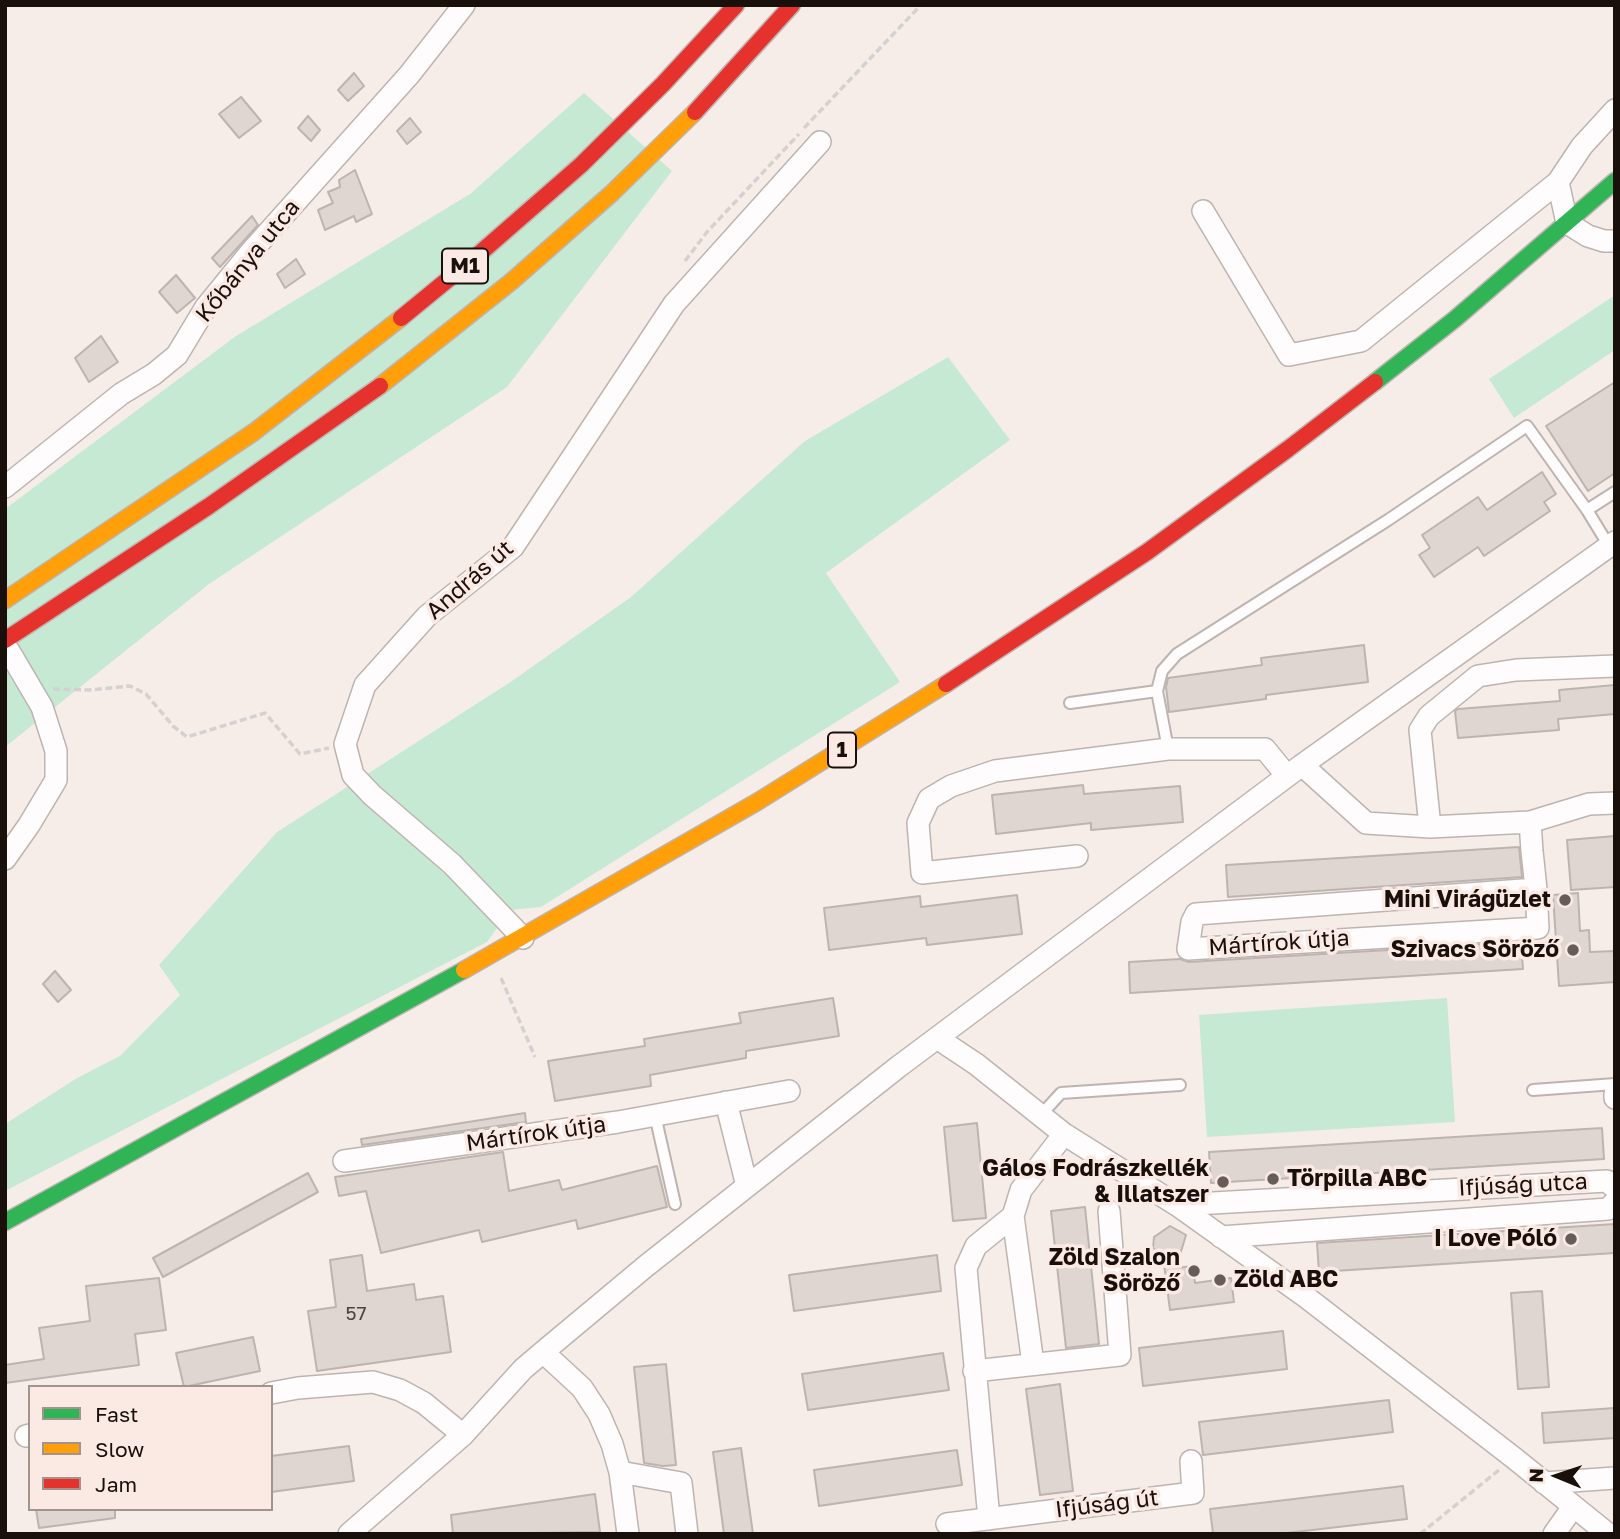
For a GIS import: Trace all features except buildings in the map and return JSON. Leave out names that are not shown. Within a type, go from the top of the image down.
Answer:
[{"type":"main road","name":"M1","points":[[5,600],[187,480],[362,350],[479,254],[581,165],[663,84],[736,5]]},
{"type":"main road","name":"M1","points":[[7,645],[416,359],[512,281],[612,193],[701,106],[792,5]]},
{"type":"main road","name":"1","points":[[5,1222],[492,956],[848,746],[1147,551],[1288,449],[1444,328],[1615,181]]},
{"type":"street","name":"Kőbánya utca","points":[[5,486],[121,394],[154,374],[177,355],[206,307],[249,254],[409,75],[464,5]]},
{"type":"street","points":[[1203,211],[1289,355],[1361,341],[1558,182],[1582,146],[1615,110]]},
{"type":"street","name":"András út","points":[[345,744],[365,685],[427,616],[513,547],[674,304],[820,142]]},
{"type":"street","points":[[1558,182],[1567,223],[1588,236],[1615,241]]},
{"type":"street","points":[[349,1534],[463,1436],[523,1369],[747,1186],[937,1038],[1294,770],[1612,544]]},
{"type":"street","points":[[5,859],[56,780],[56,751],[42,707],[7,645]]},
{"type":"street","points":[[1430,827],[1420,730],[1429,716],[1478,676],[1516,670],[1615,666]]},
{"type":"street","points":[[345,744],[353,775],[362,785],[452,864],[523,938]]},
{"type":"street","points":[[1077,856],[922,873],[918,823],[929,799],[951,786],[995,771],[1168,749],[1265,749],[1366,823],[1430,827],[1530,822],[1589,804],[1615,803]]},
{"type":"street","name":"Mártírok útja","points":[[1530,822],[1536,889],[1538,928],[1188,949],[1192,922],[1196,914],[1536,889]]},
{"type":"street","points":[[937,1038],[976,1064],[1064,1135],[1177,1205],[1306,1297],[1608,1534]]},
{"type":"street","name":"Mártírok útja","points":[[344,1161],[655,1115],[789,1091]]},
{"type":"street","points":[[726,1102],[747,1186]]},
{"type":"street","points":[[1033,1364],[1013,1216],[1021,1190],[1064,1135]]},
{"type":"street","name":"Ifjúság utca","points":[[1177,1205],[1607,1181],[1615,1188]]},
{"type":"street","name":"Ifjúság utca","points":[[1222,1237],[1608,1209],[1615,1202]]},
{"type":"street","points":[[974,1371],[1120,1355],[1109,1211]]},
{"type":"street","points":[[989,1519],[966,1268],[976,1246],[1013,1216]]},
{"type":"street","points":[[543,1352],[582,1388],[598,1414],[612,1444],[620,1472],[628,1534]]},
{"type":"street","points":[[273,1393],[373,1382],[400,1390],[424,1403],[463,1436]]},
{"type":"street","name":"Ifjúság út","points":[[947,1524],[1193,1493],[1191,1461]]},
{"type":"street","points":[[620,1472],[681,1483],[687,1534]]},
{"type":"street","points":[[1544,1483],[1615,1478]]},
{"type":"street","points":[[1554,1534],[1573,1507]]},
{"type":"lane","points":[[772,29],[801,5]]},
{"type":"lane","points":[[663,84],[686,42]]},
{"type":"lane","points":[[1168,749],[1157,691],[1162,671],[1177,654],[1388,520],[1527,426],[1612,544]]},
{"type":"lane","points":[[1587,510],[1615,492]]},
{"type":"lane","points":[[1070,703],[1157,691]]},
{"type":"lane","points":[[1040,1116],[1061,1093],[1180,1084]]},
{"type":"lane","points":[[1533,1090],[1615,1084]]},
{"type":"lane","points":[[655,1115],[674,1204]]},
{"type":"path","points":[[32,691],[89,690],[130,685],[146,694],[173,726],[187,737],[265,713],[300,754],[345,744]]},
{"type":"path","points":[[492,956],[535,1057]]},
{"type":"path","points":[[1420,1534],[1514,1458]]},
{"type":"green space","points":[[584,93],[672,171],[507,387],[209,584],[5,747],[5,509],[236,336],[470,194]]},
{"type":"green space","points":[[1615,295],[1615,350],[1514,418],[1489,379]]},
{"type":"green space","points":[[948,357],[1010,440],[826,573],[900,682],[541,907],[510,910],[487,942],[5,1191],[5,1124],[77,1078],[120,1056],[180,995],[159,965],[277,832],[512,681],[631,597],[805,441]]},
{"type":"green space","points":[[1447,998],[1455,1122],[1207,1137],[1199,1015]]},
{"type":"traffic: fast","points":[[1375,382],[1455,319],[1615,181]]},
{"type":"traffic: fast","points":[[5,1222],[464,970]]},
{"type":"traffic: slow","points":[[380,386],[512,281],[612,193],[695,112]]},
{"type":"traffic: slow","points":[[5,600],[254,432],[401,318]]},
{"type":"traffic: slow","points":[[464,970],[757,802],[946,684]]},
{"type":"traffic: jam","points":[[401,318],[581,165],[663,84],[736,5]]},
{"type":"traffic: jam","points":[[695,112],[792,5]]},
{"type":"traffic: jam","points":[[946,684],[1147,552],[1375,382]]},
{"type":"traffic: jam","points":[[5,640],[209,506],[380,386]]},
{"type":"place","name":"Mini Virágüzlet","points":[[1565,900]]},
{"type":"place","name":"Szivacs Söröző","points":[[1573,950]]},
{"type":"place","name":"Törpilla ABC","points":[[1273,1179]]},
{"type":"place","name":"Gálos Fodrászkellék & Illatszer","points":[[1223,1182]]},
{"type":"place","name":"I Love Póló","points":[[1571,1239]]},
{"type":"place","name":"Zöld Szalon Söröző","points":[[1194,1271]]},
{"type":"place","name":"Zöld ABC","points":[[1220,1280]]}]
